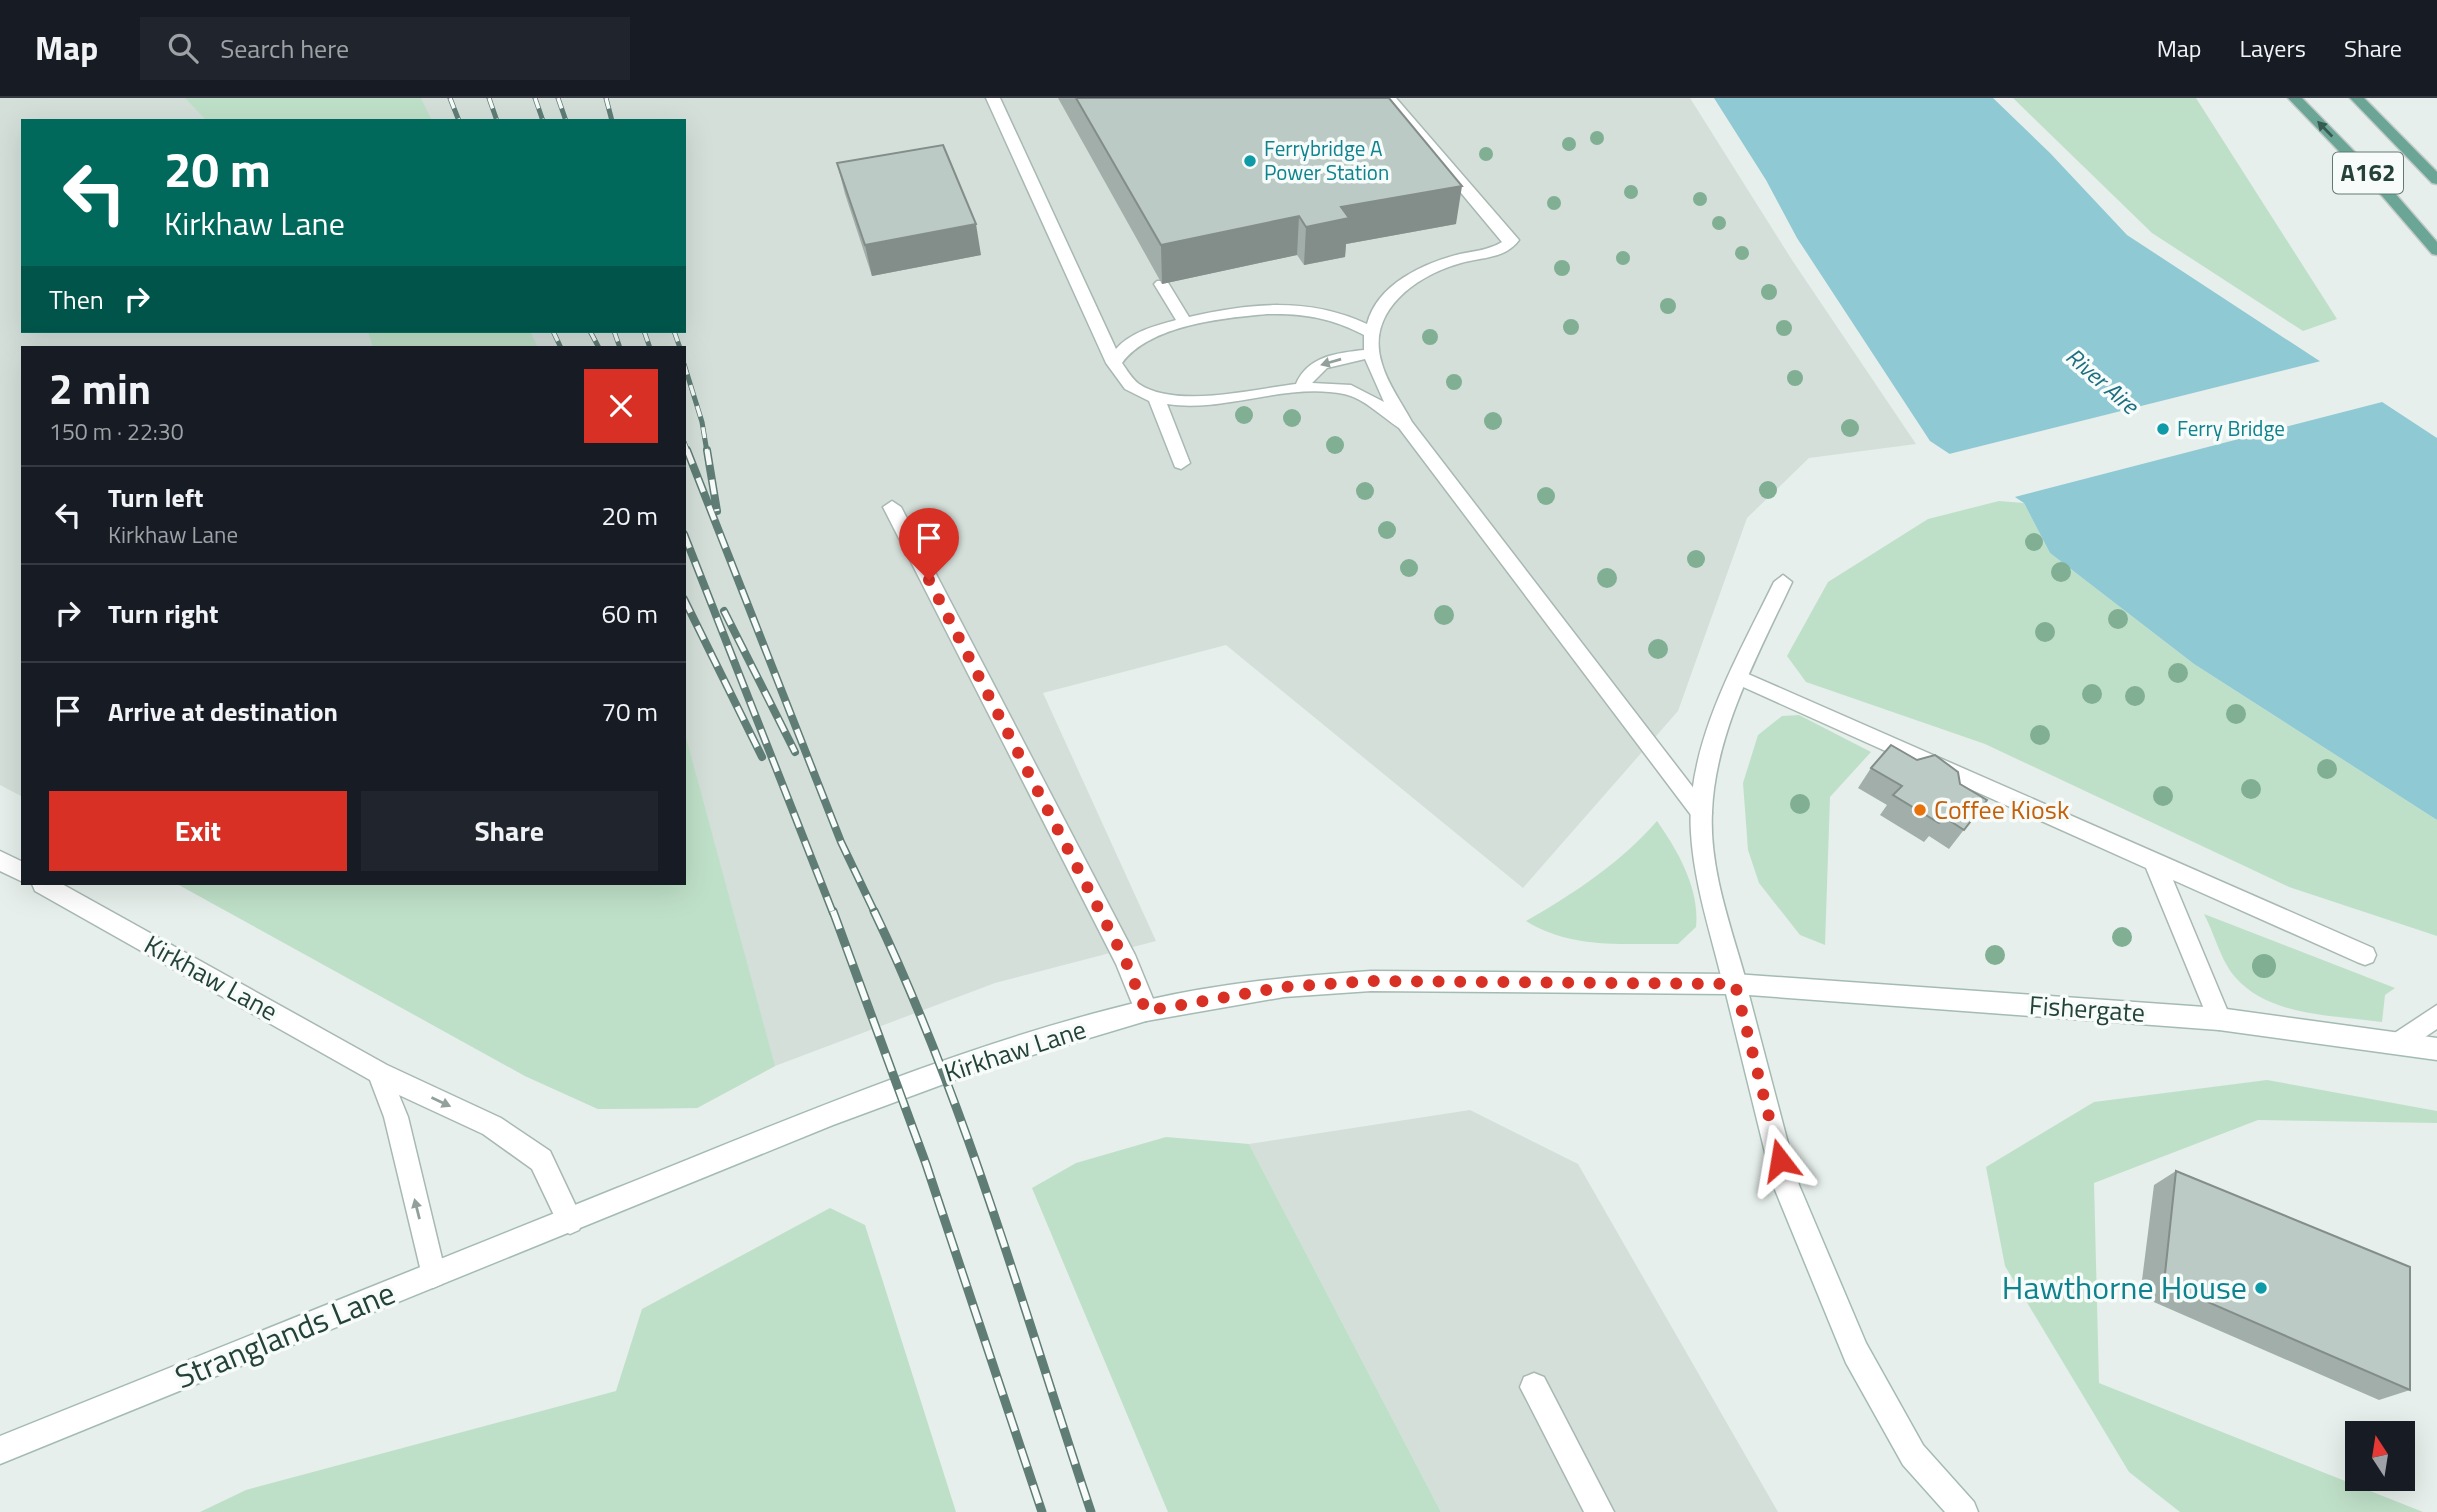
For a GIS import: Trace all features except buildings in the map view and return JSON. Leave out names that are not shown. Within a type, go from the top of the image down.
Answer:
[{"type":"main road","points":[[993,98],[1114,363],[1134,389],[1156,398],[1187,402],[1302,388],[1349,390],[1405,425]]},
{"type":"main road","points":[[1389,98],[1512,240],[1499,250],[1446,262],[1394,289],[1380,308],[1373,334],[1373,353],[1405,425],[1701,813]]},
{"type":"main road","name":"A162","points":[[2295,98],[2388,194],[2437,251]]},
{"type":"main road","name":"A162","points":[[2357,98],[2437,180]]},
{"type":"main road","points":[[1162,284],[1186,324]]},
{"type":"main road","points":[[1114,363],[1129,343],[1154,331],[1257,310],[1305,310],[1348,320],[1373,334]]},
{"type":"main road","points":[[1302,388],[1306,375],[1326,361],[1373,353]]},
{"type":"main road","points":[[1156,398],[1181,463]]},
{"type":"main road","points":[[892,507],[1126,962],[1146,1011]]},
{"type":"main road","points":[[1783,582],[1739,677],[1707,771],[1701,813],[1710,882],[1786,1185],[1856,1353],[1913,1455],[1964,1512]]},
{"type":"main road","points":[[1739,677],[2365,955]]},
{"type":"main road","points":[[0,860],[21,872]]},
{"type":"main road","points":[[2155,862],[2219,1019]]},
{"type":"main road","name":"Kirkhaw Lane","points":[[45,885],[379,1073],[492,1126],[541,1160],[570,1221],[829,1115],[979,1060],[1146,1011],[1284,987],[1371,981],[1735,984]]},
{"type":"main road","name":"Fishergate","points":[[1735,984],[2219,1019],[2437,1049]]},
{"type":"main road","points":[[2401,1042],[2437,1016]]},
{"type":"main road","points":[[379,1073],[396,1117],[433,1275]]},
{"type":"main road","name":"Stranglands Lane","points":[[0,1450],[570,1221]]},
{"type":"main road","points":[[1534,1387],[1600,1512]]},
{"type":"shaded area","points":[[0,98],[1690,98],[1792,260],[1916,444],[1809,458],[1747,518],[1678,711],[1523,888],[1226,645],[1043,693],[1156,941],[995,983],[775,1066],[697,1108],[598,1109],[525,1076],[181,885],[686,885],[686,346],[21,346],[21,796],[0,785]]},
{"type":"shaded area","points":[[1470,1110],[1578,1164],[1778,1512],[1441,1512],[1249,1144]]},
{"type":"green space","points":[[185,98],[421,98],[431,119],[205,119]]},
{"type":"green space","points":[[2013,98],[2196,98],[2337,319],[2303,331],[2152,233]]},
{"type":"green space","points":[[369,333],[531,333],[537,346],[372,346]]},
{"type":"green space","points":[[1999,501],[2024,503],[2050,553],[2194,664],[2437,820],[2437,936],[2289,887],[1985,744],[1806,682],[1787,656],[1828,582],[1928,519]]},
{"type":"green space","points":[[1799,715],[1871,752],[1830,797],[1825,945],[1800,935],[1759,883],[1748,850],[1743,783],[1758,735],[1782,716]]},
{"type":"green space","points":[[686,737],[775,1066],[697,1108],[598,1109],[525,1076],[179,885],[686,885]]},
{"type":"green space","points":[[1657,821],[1680,858],[1695,899],[1696,927],[1678,944],[1581,941],[1562,937],[1526,921],[1596,876],[1628,850]]},
{"type":"green space","points":[[2204,914],[2395,988],[2385,995],[2382,1022],[2303,1012],[2266,1000],[2249,990],[2230,970]]},
{"type":"green space","points":[[2267,1080],[2437,1111],[2437,1123],[2258,1120],[2094,1183],[2099,1383],[2345,1481],[2345,1491],[2370,1491],[2423,1512],[2180,1512],[2129,1472],[2005,1266],[1986,1167],[2094,1102]]},
{"type":"green space","points":[[1166,1137],[1249,1144],[1441,1512],[1168,1512],[1032,1188],[1076,1163]]},
{"type":"green space","points":[[830,1208],[865,1225],[956,1512],[200,1512],[246,1490],[616,1391],[642,1309]]},
{"type":"water","name":"River Aire","points":[[1714,98],[1993,98],[2050,153],[2127,235],[2437,438],[2437,820],[2194,664],[2050,553],[2024,503],[1930,441],[1797,238],[1766,180]]},
{"type":"pier","name":"Ferry Bridge","points":[[2325,360],[2386,401],[2011,498],[1945,455]]},
{"type":"railway","points":[[450,98],[458,119]]},
{"type":"railway","points":[[489,98],[496,119]]},
{"type":"railway","points":[[535,98],[542,119]]},
{"type":"railway","points":[[558,98],[565,119]]},
{"type":"railway","points":[[606,98],[611,119]]},
{"type":"railway","points":[[554,333],[560,346]]},
{"type":"railway","points":[[591,333],[598,346]]},
{"type":"railway","points":[[615,333],[619,346]]},
{"type":"railway","points":[[645,333],[649,346]]},
{"type":"railway","points":[[675,333],[679,346]]},
{"type":"railway","points":[[686,370],[702,422],[707,452]]},
{"type":"railway","points":[[686,447],[688,452]]},
{"type":"railway","points":[[687,450],[841,842],[875,913]]},
{"type":"railway","points":[[707,450],[717,511]]},
{"type":"railway","points":[[686,539],[833,913]]},
{"type":"railway","points":[[686,603],[762,757]]},
{"type":"railway","points":[[724,611],[795,752]]},
{"type":"railway","points":[[833,911],[926,1164],[1042,1512]]},
{"type":"railway","points":[[874,911],[907,984],[965,1133],[1091,1512]]},
{"type":"place","name":"Ferrybridge A Power Station","points":[[1250,161]]},
{"type":"place","name":"Ferry Bridge","points":[[2163,429]]},
{"type":"place","name":"Coffee Kiosk","points":[[1920,810]]},
{"type":"place","name":"Hawthorne House","points":[[2261,1288]]},
{"type":"route","points":[[929,580],[1126,962],[1146,1011],[1284,987],[1371,981],[1735,984],[1780,1160]]}]
